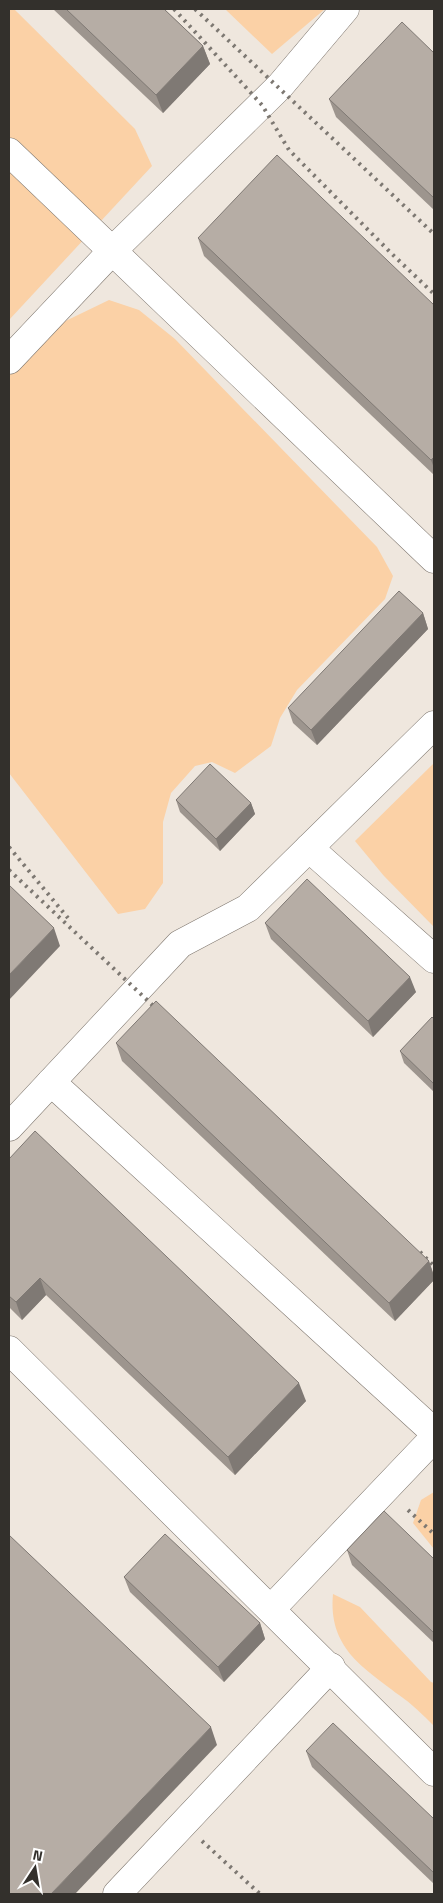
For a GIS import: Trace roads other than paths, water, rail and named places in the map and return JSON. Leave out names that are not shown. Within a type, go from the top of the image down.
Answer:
[{"type":"lane","points":[[9,360],[113,250],[280,86],[345,9]]},
{"type":"lane","points":[[9,152],[434,559]]},
{"type":"lane","points":[[9,1127],[180,944],[248,908],[434,725]]},
{"type":"lane","points":[[309,848],[434,959]]},
{"type":"lane","points":[[51,1082],[434,1432]]},
{"type":"lane","points":[[9,1350],[272,1608],[434,1772]]},
{"type":"lane","points":[[272,1608],[434,1438]]},
{"type":"lane","points":[[117,1894],[331,1667]]},
{"type":"railway","points":[[174,9],[262,105],[289,150],[434,294]]},
{"type":"railway","points":[[195,9],[434,234]]},
{"type":"railway","points":[[9,847],[68,918]]},
{"type":"railway","points":[[9,870],[163,1015]]},
{"type":"railway","points":[[420,1252],[434,1266]]},
{"type":"railway","points":[[408,1510],[434,1534]]},
{"type":"railway","points":[[202,1841],[260,1894]]}]
